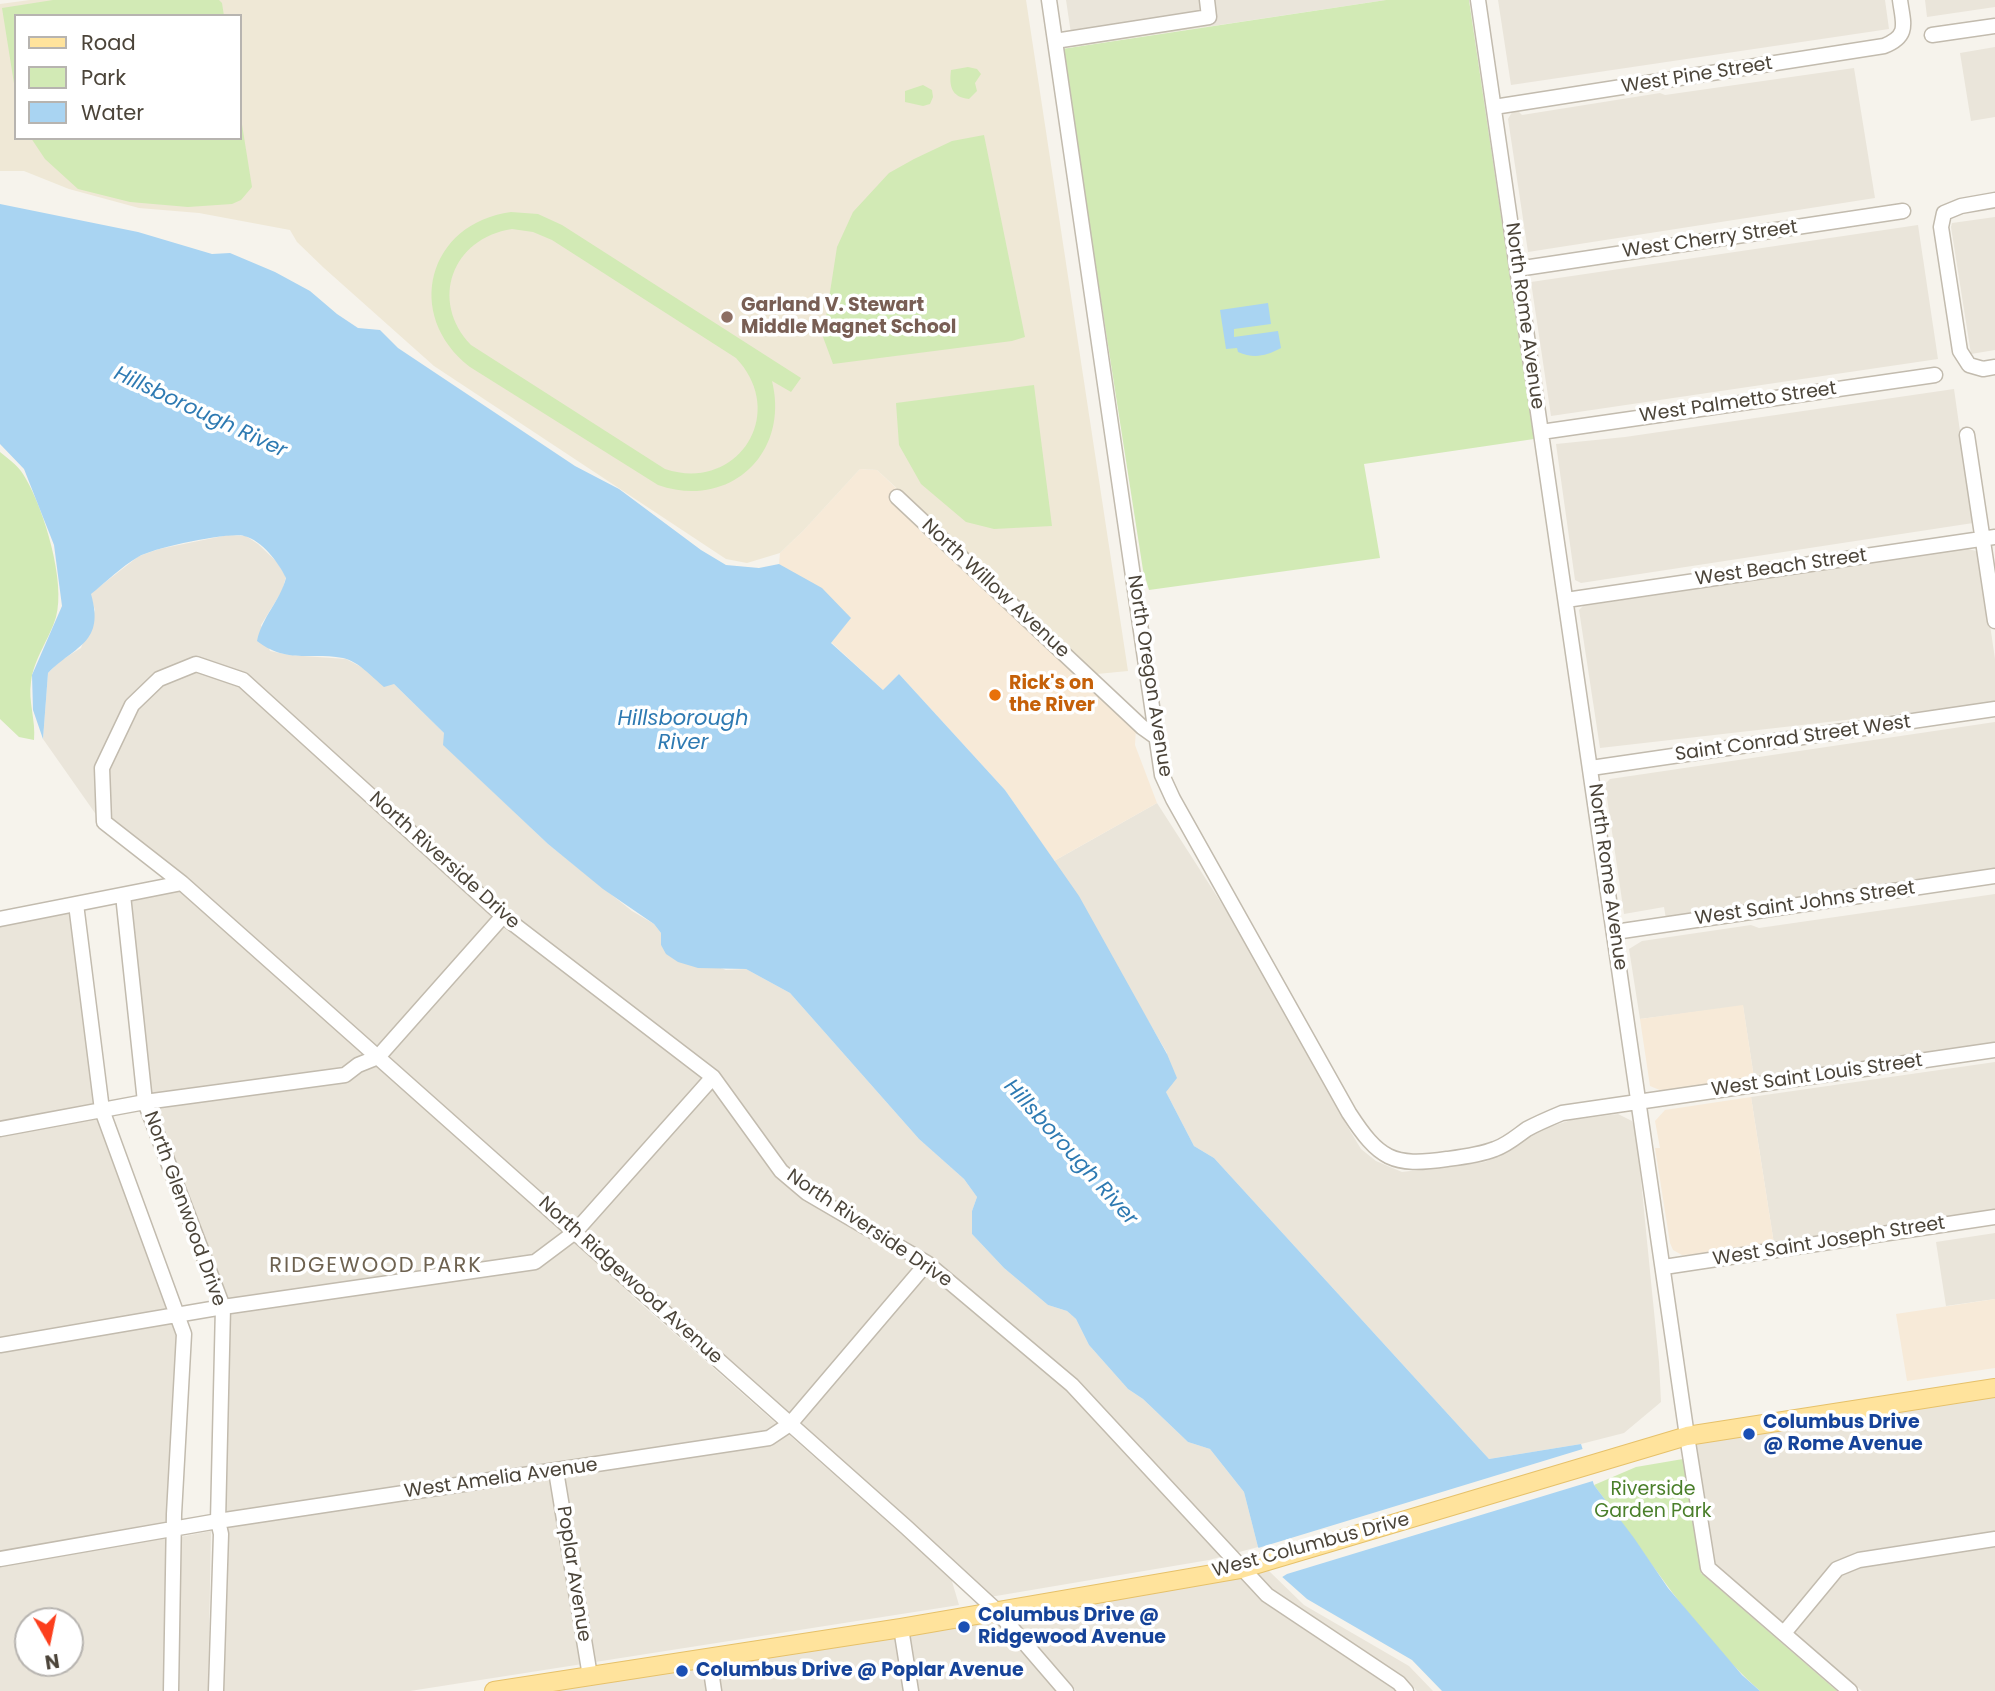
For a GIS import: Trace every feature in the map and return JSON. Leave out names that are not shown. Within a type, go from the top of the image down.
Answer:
[{"type":"main road","name":"West Columbus Drive","points":[[494,1691],[901,1628],[1241,1569],[1687,1436],[1995,1388]]},
{"type":"street","name":"North Oregon Avenue","points":[[1049,0],[1156,737],[1162,775],[1173,799],[1349,1113],[1365,1138],[1379,1152],[1394,1159],[1418,1163],[1484,1153],[1497,1149],[1530,1128],[1562,1113],[1639,1102]]},
{"type":"street","points":[[1055,41],[1209,17],[1207,0]]},
{"type":"street","name":"North Rome Avenue","points":[[1478,0],[1708,1568],[1850,1691]]},
{"type":"street","name":"West Pine Street","points":[[1494,107],[1884,46],[1898,40],[1904,26],[1900,0]]},
{"type":"street","points":[[1932,35],[1995,26]]},
{"type":"street","points":[[1995,200],[1961,206],[1944,213],[1941,227],[1960,351],[1969,365],[1983,369],[1995,367]]},
{"type":"street","name":"West Cherry Street","points":[[1517,268],[1903,211]]},
{"type":"street","name":"West Palmetto Street","points":[[1541,432],[1935,375]]},
{"type":"street","points":[[1967,435],[1989,537],[1995,621]]},
{"type":"street","name":"North Willow Avenue","points":[[897,497],[1142,727],[1156,737]]},
{"type":"street","name":"West Beach Street","points":[[1566,600],[1989,537]]},
{"type":"street","name":"North Riverside Drive","points":[[132,705],[159,679],[196,664],[243,680],[503,916],[713,1077],[781,1171],[807,1193],[927,1263],[1072,1385],[1267,1595],[1406,1691]]},
{"type":"street","name":"North Ridgewood Avenue","points":[[132,705],[102,768],[104,822],[182,883],[790,1424],[997,1611],[1066,1691]]},
{"type":"street","name":"Saint Conrad Street West","points":[[1591,768],[1995,709]]},
{"type":"street","name":"West Saint Johns Street","points":[[1615,932],[1995,876]]},
{"type":"street","points":[[0,919],[182,883]]},
{"type":"street","name":"North Glenwood Drive","points":[[122,895],[145,1102],[223,1307],[218,1521],[222,1534],[216,1691]]},
{"type":"street","points":[[76,904],[102,1110],[184,1334],[173,1530],[171,1691]]},
{"type":"street","points":[[0,1129],[145,1102],[345,1075],[358,1065],[378,1057],[503,916]]},
{"type":"street","name":"West Saint Louis Street","points":[[1639,1102],[1995,1050]]},
{"type":"street","points":[[0,1345],[223,1307],[535,1262],[575,1232],[713,1077]]},
{"type":"street","name":"West Saint Joseph Street","points":[[1664,1267],[1995,1217]]},
{"type":"street","name":"West Amelia Avenue","points":[[0,1559],[218,1521],[769,1438],[790,1424],[927,1263]]},
{"type":"street","name":"Poplar Avenue","points":[[556,1471],[590,1676]]},
{"type":"street","points":[[1784,1633],[1837,1569],[1859,1560],[1995,1539]]},
{"type":"street","points":[[901,1628],[911,1691]]},
{"type":"street","points":[[709,1657],[714,1691]]},
{"type":"shaded area","name":"Garland V. Stewart Middle Magnet School","points":[[30,0],[1026,0],[1128,671],[1097,674],[877,470],[860,469],[780,553],[747,563],[726,559],[434,366],[324,268],[297,242],[290,230],[199,213],[139,208],[69,189],[24,171],[0,171],[0,4]]},
{"type":"shaded area","points":[[1066,0],[1386,0],[1073,47]]},
{"type":"shaded area","points":[[1498,0],[1885,0],[1889,29],[1511,85]]},
{"type":"shaded area","points":[[1925,0],[1995,0],[1995,7],[1927,17]]},
{"type":"shaded area","points":[[1995,47],[1995,117],[1971,121],[1960,53]]},
{"type":"shaded area","points":[[1854,68],[1875,198],[1528,252],[1508,119],[1512,112],[1518,111],[1522,115],[1660,93],[1665,95]]},
{"type":"shaded area","points":[[1995,217],[1995,350],[1971,354],[1951,227],[1952,223]]},
{"type":"shaded area","points":[[1918,225],[1938,359],[1551,416],[1531,282]]},
{"type":"shaded area","points":[[1954,389],[1973,523],[1581,583],[1575,580],[1556,444],[1625,437]]},
{"type":"shaded area","points":[[860,469],[877,470],[898,490],[891,498],[1136,728],[1135,745],[1157,803],[1054,861],[1005,790],[899,674],[883,690],[831,642],[850,618],[779,564],[780,553]]},
{"type":"shaded area","points":[[228,535],[246,536],[258,544],[277,562],[286,577],[282,591],[261,625],[270,651],[346,659],[394,684],[444,733],[444,745],[548,844],[632,911],[654,924],[661,933],[661,945],[726,970],[746,969],[790,993],[919,1139],[964,1179],[977,1197],[972,1211],[972,1234],[1004,1268],[1048,1305],[1067,1311],[1076,1319],[1089,1345],[1128,1389],[1143,1399],[1188,1442],[1210,1449],[1244,1492],[1258,1547],[1209,1560],[990,1597],[412,1084],[102,823],[43,739],[48,673],[60,661],[81,648],[95,610],[90,594],[139,556],[159,549]]},
{"type":"shaded area","points":[[1965,548],[1976,551],[1980,557],[1995,659],[1995,703],[1600,748],[1579,610],[1583,606]]},
{"type":"shaded area","points":[[1995,722],[1995,872],[1666,919],[1664,907],[1624,914],[1605,784],[1610,779]]},
{"type":"shaded area","points":[[1157,803],[1285,1002],[1361,1149],[1376,1161],[1402,1172],[1485,1162],[1540,1130],[1571,1120],[1618,1114],[1632,1121],[1636,1130],[1661,1402],[1624,1433],[1581,1444],[1489,1459],[1214,1158],[1194,1146],[1166,1092],[1167,1053],[1054,861]]},
{"type":"shaded area","points":[[180,883],[572,1231],[533,1259],[222,1306],[147,1103],[123,896]]},
{"type":"shaded area","points":[[1995,894],[1995,1043],[1754,1078],[1743,1006],[1640,1019],[1629,949],[1642,941],[1751,925],[1759,928]]},
{"type":"shaded area","points":[[73,908],[100,1110],[0,1128],[0,919]]},
{"type":"shaded area","points":[[1743,1005],[1754,1078],[1662,1091],[1650,1086],[1640,1019]]},
{"type":"shaded area","points":[[1995,1062],[1995,1212],[1774,1244],[1751,1097]]},
{"type":"shaded area","points":[[1751,1097],[1774,1244],[1682,1255],[1673,1250],[1670,1243],[1655,1148],[1660,1148],[1655,1121],[1665,1110]]},
{"type":"shaded area","points":[[101,1113],[177,1314],[0,1343],[0,1131]]},
{"type":"shaded area","points":[[1995,1233],[1995,1299],[1946,1306],[1936,1242]]},
{"type":"shaded area","points":[[574,1234],[632,1296],[951,1578],[959,1605],[410,1691],[219,1691],[226,1309],[536,1264]]},
{"type":"shaded area","points":[[1995,1299],[1995,1368],[1907,1381],[1896,1314]]},
{"type":"shaded area","points":[[178,1318],[163,1691],[0,1691],[0,1347]]},
{"type":"shaded area","points":[[1995,1396],[1995,1531],[1856,1552],[1832,1564],[1783,1623],[1715,1563],[1695,1443]]},
{"type":"shaded area","points":[[211,1531],[208,1691],[178,1691],[180,1537]]},
{"type":"shaded area","points":[[1995,1547],[1995,1691],[1862,1691],[1794,1633],[1842,1576],[1861,1567]]},
{"type":"shaded area","points":[[1268,1570],[1304,1605],[1409,1666],[1433,1691],[1417,1691],[1403,1677],[1271,1589],[1256,1573]]},
{"type":"shaded area","points":[[1239,1577],[1264,1602],[1396,1691],[1076,1691],[1012,1617]]},
{"type":"shaded area","points":[[995,1620],[1056,1691],[919,1691],[910,1634]]},
{"type":"shaded area","points":[[895,1637],[904,1691],[721,1691],[717,1664]]},
{"type":"shaded area","points":[[703,1666],[706,1691],[546,1691]]},
{"type":"green space","points":[[53,0],[219,0],[224,14],[14,14],[14,83],[2,8]]},
{"type":"green space","points":[[1386,0],[1469,0],[1534,439],[1364,464],[1380,558],[1149,590],[1143,570],[1062,49]]},
{"type":"green space","points":[[968,67],[977,69],[981,74],[975,83],[977,91],[969,99],[958,96],[950,81],[951,70]]},
{"type":"green space","points":[[923,85],[932,90],[930,104],[923,106],[905,102],[905,91]]},
{"type":"green space","points":[[242,124],[252,187],[241,200],[232,204],[188,207],[130,202],[78,189],[45,159],[32,140],[242,140]]},
{"type":"green space","points":[[984,135],[1025,337],[1012,341],[833,364],[823,337],[837,247],[853,212],[889,173],[952,141]]},
{"type":"green space","points":[[511,212],[538,214],[562,225],[801,378],[791,392],[772,381],[775,407],[772,432],[763,453],[748,470],[730,482],[708,490],[684,491],[658,485],[470,367],[449,346],[436,322],[432,298],[434,274],[444,252],[460,234],[483,220]],"holes":[[[512,229],[533,232],[552,240],[736,358],[751,380],[757,402],[756,424],[747,444],[733,459],[714,470],[691,473],[665,469],[471,345],[458,328],[451,310],[453,274],[474,245],[491,235]]]},
{"type":"green space","points":[[1034,385],[1052,526],[994,529],[966,522],[921,484],[899,445],[896,403]]},
{"type":"green space","points":[[0,452],[21,471],[33,492],[52,546],[56,566],[56,617],[35,665],[31,682],[34,740],[19,737],[0,719]]},
{"type":"green space","name":"Riverside Garden Park","points":[[1683,1459],[1701,1573],[1837,1691],[1760,1691],[1692,1618],[1594,1485],[1636,1467]]},
{"type":"water","name":"Hillsborough River","points":[[0,204],[138,232],[212,254],[230,253],[275,272],[310,291],[358,328],[380,330],[398,348],[575,466],[619,489],[701,550],[726,565],[759,568],[779,564],[822,588],[851,618],[831,643],[883,690],[899,674],[1005,790],[1079,896],[1167,1054],[1177,1078],[1166,1092],[1194,1146],[1214,1158],[1489,1459],[1581,1444],[1594,1485],[1668,1588],[1742,1675],[1760,1691],[1442,1691],[1412,1660],[1307,1599],[1280,1575],[1258,1547],[1244,1492],[1210,1449],[1188,1442],[1143,1399],[1128,1389],[1089,1345],[1076,1319],[1067,1311],[1048,1305],[1004,1268],[972,1234],[972,1211],[977,1197],[964,1179],[919,1139],[790,993],[746,969],[698,968],[678,962],[666,954],[661,945],[661,933],[654,924],[603,889],[548,844],[443,745],[444,733],[394,684],[384,687],[354,662],[343,658],[278,653],[257,641],[286,578],[279,565],[257,542],[244,536],[223,536],[146,553],[126,565],[91,594],[94,623],[91,633],[78,649],[48,673],[43,739],[33,710],[32,675],[62,606],[54,545],[24,469],[0,444]]},
{"type":"water","points":[[1268,303],[1271,324],[1234,329],[1234,337],[1278,331],[1281,348],[1255,356],[1238,352],[1237,348],[1226,349],[1220,310]]},
{"type":"pier","points":[[1586,1448],[1596,1480],[1287,1574],[1279,1579],[1255,1549]]},
{"type":"place","name":"Garland V. Stewart Middle Magnet School","points":[[727,317]]},
{"type":"place","name":"Rick's on the River","points":[[995,695]]},
{"type":"place","name":"Columbus Drive @ Rome Avenue","points":[[1749,1434]]},
{"type":"place","name":"Columbus Drive @ Ridgewood Avenue","points":[[964,1627]]},
{"type":"place","name":"Columbus Drive @ Poplar Avenue","points":[[682,1671]]},
{"type":"district","name":"RIDGEWOOD PARK","points":[[376,1267]]}]
